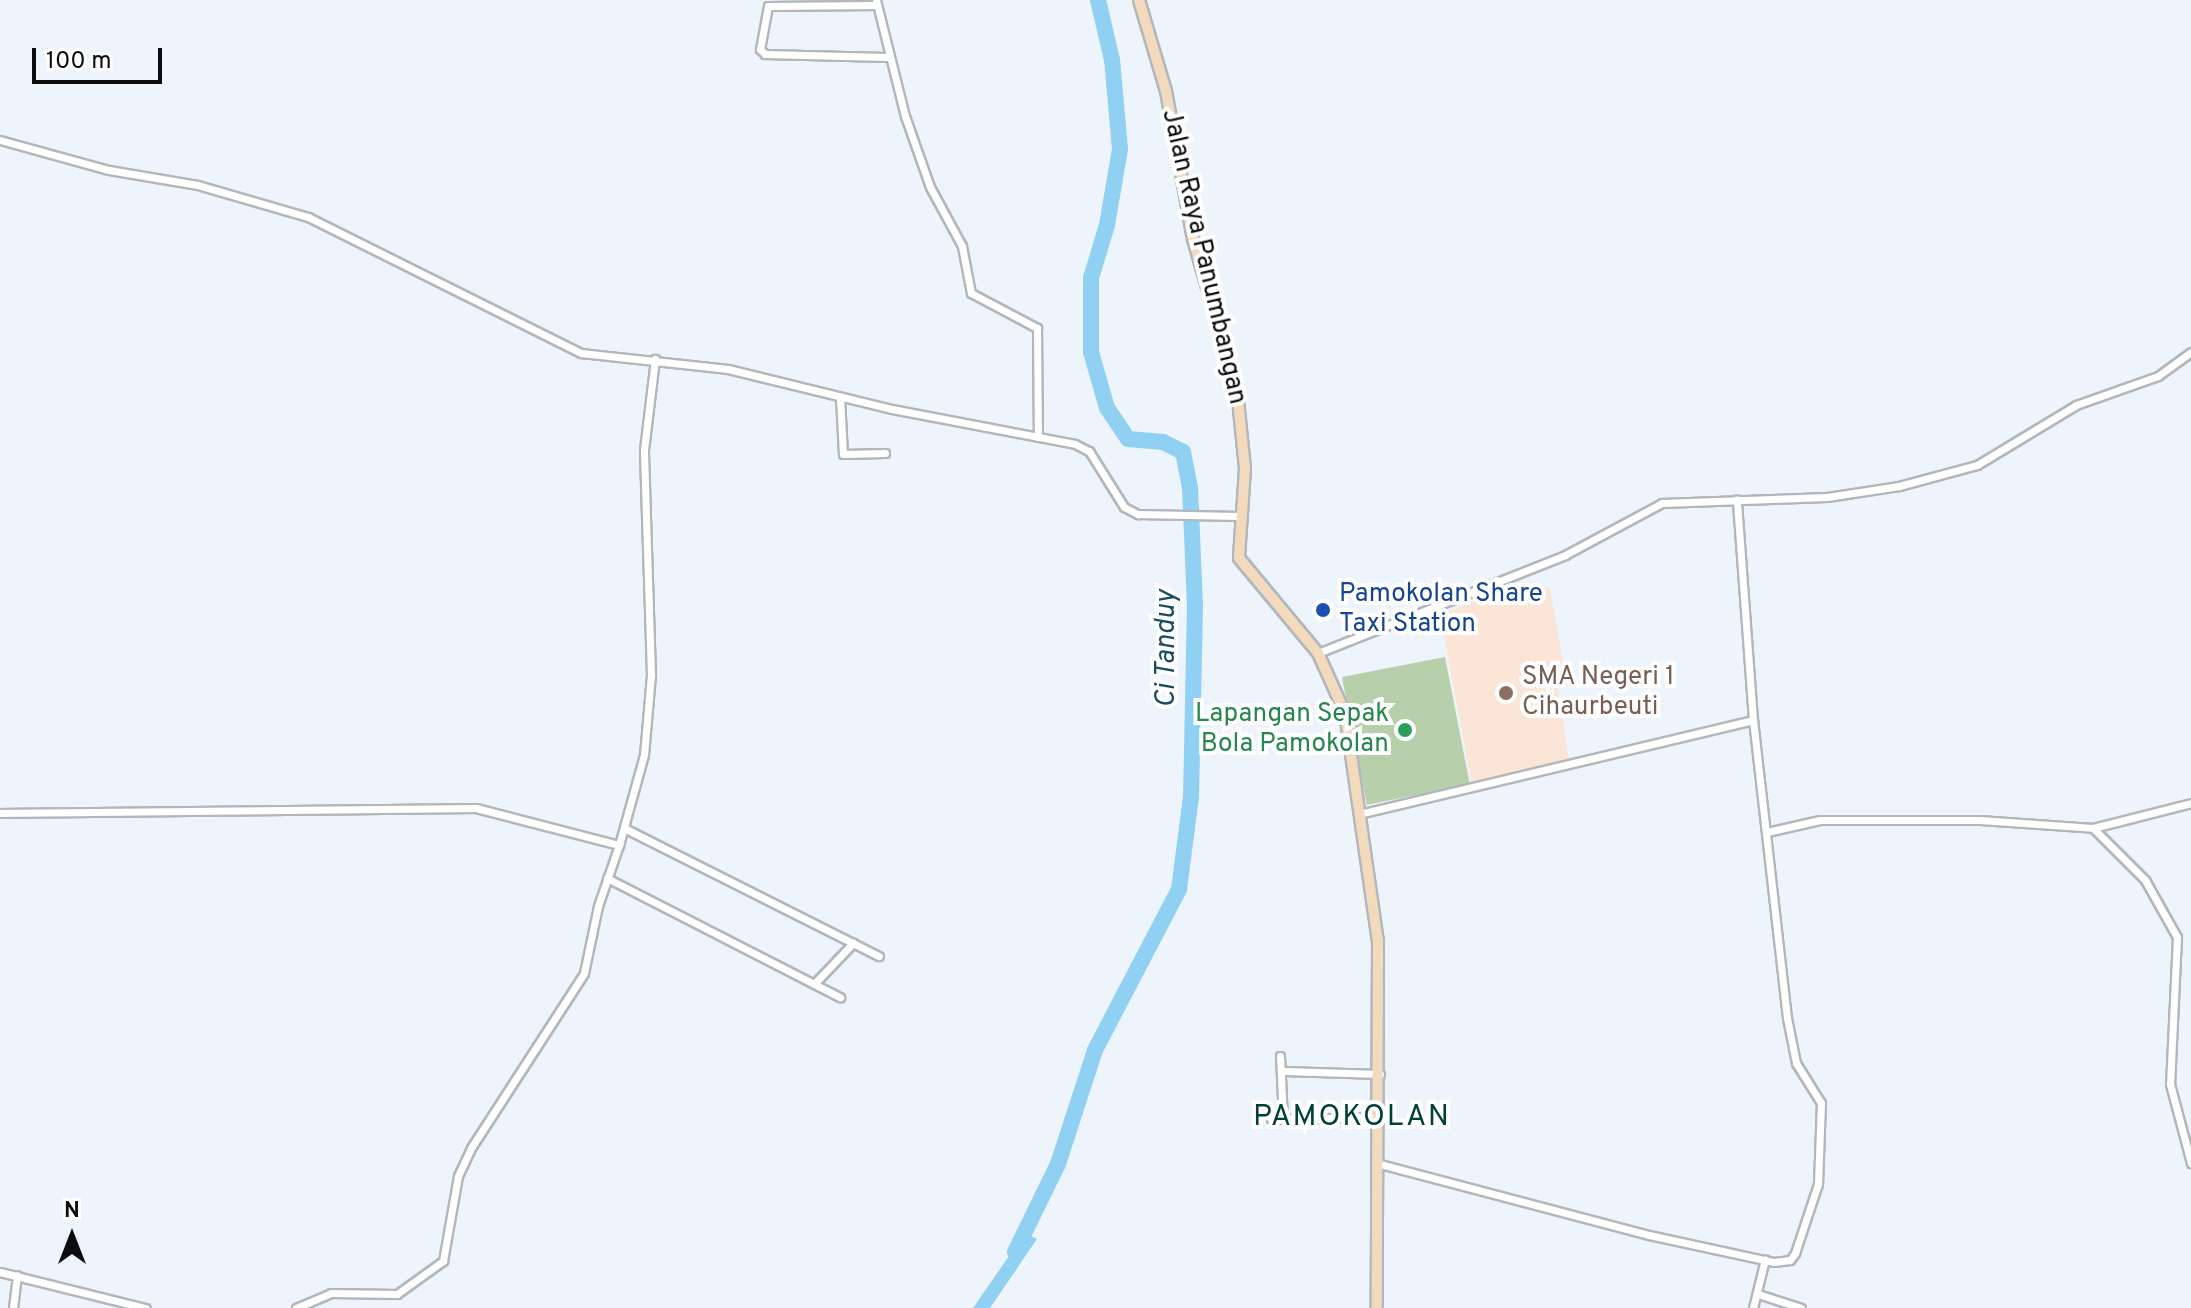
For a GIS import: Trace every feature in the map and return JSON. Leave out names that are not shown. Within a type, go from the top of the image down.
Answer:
[{"type":"main road","name":"Jalan Raya Panumbangan","points":[[1139,0],[1166,91],[1193,239],[1237,390],[1245,469],[1239,516],[1243,568],[1318,653],[1345,713],[1363,813],[1378,941],[1380,1164],[1377,1308]]},
{"type":"street","points":[[887,57],[765,54],[760,49],[768,6],[876,3],[887,57],[924,173],[962,246],[971,293],[1037,328],[1038,437]]},
{"type":"street","points":[[0,140],[109,170],[198,185],[308,217],[581,353],[728,369],[840,397],[1083,447],[1124,507],[1138,514],[1239,516]]},
{"type":"street","points":[[1318,653],[1565,555],[1662,503],[1827,497],[1899,486],[1977,465],[2076,405],[2158,376],[2191,352]]},
{"type":"street","points":[[301,1307],[331,1293],[397,1294],[443,1261],[458,1176],[471,1148],[584,973],[607,878],[626,829],[644,755],[651,675],[644,450],[655,359]]},
{"type":"street","points":[[840,397],[843,454],[885,453]]},
{"type":"street","points":[[1380,1164],[1649,1235],[1765,1259],[1790,1260],[1795,1253],[1818,1184],[1821,1103],[1792,1050],[1753,720],[1737,500]]},
{"type":"street","points":[[1363,813],[1753,720]]},
{"type":"street","points":[[1767,832],[1820,820],[1980,820],[2093,828],[2191,803]]},
{"type":"street","points":[[0,813],[476,808],[619,845]]},
{"type":"street","points":[[2093,828],[2145,880],[2177,937],[2170,1084],[2191,1163]]},
{"type":"street","points":[[626,829],[879,956]]},
{"type":"street","points":[[607,878],[840,997]]},
{"type":"street","points":[[814,984],[853,943]]},
{"type":"street","points":[[1280,1056],[1284,1071],[1283,1119]]},
{"type":"street","points":[[1284,1071],[1380,1074]]},
{"type":"street","points":[[1271,1119],[1380,1117]]},
{"type":"street","points":[[1753,1308],[1765,1259]]},
{"type":"street","points":[[0,1272],[146,1308]]},
{"type":"street","points":[[13,1308],[17,1275]]},
{"type":"street","points":[[1758,1294],[1801,1308]]},
{"type":"shaded area","name":"SMA Negeri 1 Cihaurbeuti","points":[[1522,582],[1550,588],[1563,663],[1554,665],[1569,760],[1472,785],[1440,615]]},
{"type":"green space","name":"Lapangan Sepak Bola Pamokolan","points":[[1445,657],[1470,785],[1367,805],[1342,677]]},
{"type":"water","points":[[1025,1233],[1037,1239],[990,1308],[973,1308]]},
{"type":"waterway","name":"Ci Tanduy","points":[[1015,1252],[1058,1164],[1095,1050],[1179,889],[1191,797],[1195,606],[1190,488],[1183,452],[1163,442],[1128,439],[1107,408],[1091,352],[1091,278],[1107,225],[1120,149],[1112,60],[1098,0]]},
{"type":"place","name":"Pamokolan Share Taxi Station","points":[[1323,610]]},
{"type":"place","name":"SMA Negeri 1 Cihaurbeuti","points":[[1506,693]]},
{"type":"place","name":"Lapangan Sepak Bola Pamokolan","points":[[1405,730]]},
{"type":"district","name":"PAMOKOLAN","points":[[1352,1118]]}]
